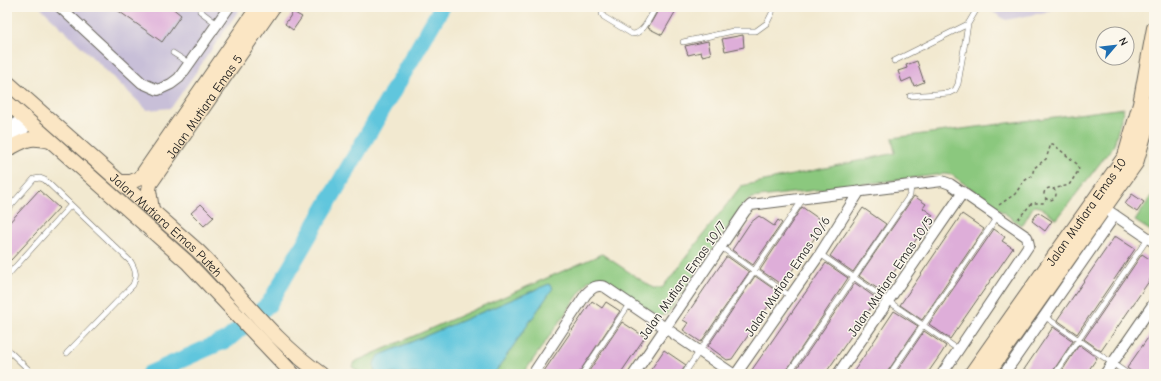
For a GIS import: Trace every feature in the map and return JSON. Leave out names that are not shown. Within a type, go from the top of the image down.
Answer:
[{"type":"street","points":[[60,7],[142,83],[158,90],[171,84],[189,63],[229,7]]},
{"type":"street","name":"Jalan Mutiara Emas 5","points":[[120,182],[131,182],[140,178],[258,7]]},
{"type":"street","name":"Jalan Mutiara Emas 5","points":[[152,210],[149,190],[150,184],[273,7]]},
{"type":"street","name":"Jalan Mutiara Emas 10","points":[[1104,208],[1125,156],[1140,104],[1154,28]]},
{"type":"street","points":[[7,82],[20,102],[26,117]]},
{"type":"street","name":"Jalan Mutiara Emas Puteh","points":[[7,82],[152,210],[208,262],[287,348],[321,374]]},
{"type":"street","name":"Jalan Mutiara Emas 10","points":[[987,374],[1136,163],[1154,101]]},
{"type":"street","name":"Jalan Mutiara Emas Puteh","points":[[7,102],[26,117],[50,141],[143,221],[187,262],[293,374]]},
{"type":"street","points":[[26,117],[38,116],[54,123]]},
{"type":"street","points":[[9,146],[26,117]]},
{"type":"street","points":[[9,146],[26,139],[34,138],[50,141]]},
{"type":"street","points":[[804,198],[942,181],[948,182],[1026,237],[1029,245],[1026,251],[942,374]]},
{"type":"street","name":"Jalan Mutiara Emas 10/6","points":[[734,374],[820,254],[859,192]]},
{"type":"street","name":"Jalan Mutiara Emas 10/5","points":[[838,374],[963,192]]},
{"type":"street","name":"Jalan Mutiara Emas 10/7","points":[[634,374],[745,212],[755,204],[804,198]]},
{"type":"street","points":[[1104,208],[1151,240]]},
{"type":"street","points":[[1004,374],[1044,316],[1095,221]]},
{"type":"street","name":"Jalan Mutiara Emas 10","points":[[971,374],[1095,221]]},
{"type":"street","points":[[533,374],[586,294],[595,286],[602,286],[734,374]]},
{"type":"street","points":[[1105,374],[1154,303]]},
{"type":"lane","points":[[603,7],[602,14],[604,17],[632,34],[636,34],[642,30],[656,7]]},
{"type":"lane","points":[[683,42],[733,31],[756,30],[767,23],[772,13],[772,7]]},
{"type":"lane","points":[[910,96],[949,93],[956,90],[968,24],[978,7]]},
{"type":"lane","points":[[200,12],[217,24]]},
{"type":"lane","points":[[894,61],[968,24]]},
{"type":"lane","points":[[174,53],[189,63]]},
{"type":"lane","points":[[7,210],[34,179],[40,178],[45,180],[130,262],[136,276],[132,284],[68,353]]},
{"type":"lane","points":[[788,374],[910,195],[911,185]]},
{"type":"lane","points":[[684,374],[804,198]]},
{"type":"lane","points":[[8,274],[71,205]]},
{"type":"lane","points":[[890,374],[995,215]]},
{"type":"lane","points":[[1055,374],[1151,240]]},
{"type":"lane","points":[[721,247],[790,296]]},
{"type":"lane","points":[[820,254],[959,350]]},
{"type":"lane","points":[[582,374],[630,304]]},
{"type":"lane","points":[[1044,316],[1128,374]]},
{"type":"lane","points":[[7,349],[33,374]]},
{"type":"path","points":[[995,215],[1015,194],[1024,181],[1032,176],[1034,168],[1044,162],[1051,144],[1053,144],[1077,164],[1079,170],[1069,185],[1060,189],[1045,190],[1043,195],[1046,199]]},
{"type":"path","points":[[1011,226],[1032,202],[1043,203],[1046,199],[1054,199],[1056,194],[1053,189]]},
{"type":"shaded area","points":[[40,7],[241,7],[171,108],[147,110]]},
{"type":"shaded area","points":[[984,7],[1059,7],[1046,12],[1006,20]]},
{"type":"green space","points":[[1124,108],[1114,145],[1057,219],[1040,207],[1036,206],[1033,207],[1022,226],[952,175],[944,174],[752,198],[747,201],[667,314],[658,317],[602,277],[588,281],[523,374],[362,374],[352,367],[354,362],[602,254],[653,288],[662,288],[741,186],[895,153],[892,138]]},
{"type":"green space","points":[[1154,192],[1154,233],[1135,221]]},
{"type":"water","points":[[549,284],[553,288],[494,374],[375,374],[374,363],[378,356]]},
{"type":"building","points":[[113,7],[171,7],[181,15],[162,42]]},
{"type":"building","points":[[660,7],[678,7],[662,35],[648,28]]},
{"type":"building","points":[[293,12],[302,17],[293,30],[285,24]]},
{"type":"building","points":[[743,35],[744,47],[725,51],[722,39]]},
{"type":"building","points":[[708,41],[711,54],[702,56],[701,52],[688,55],[685,46]]},
{"type":"building","points":[[917,61],[924,82],[914,86],[911,78],[902,82],[898,71],[907,68],[906,65]]},
{"type":"building","points":[[39,190],[59,208],[11,260],[7,257],[7,225]]},
{"type":"building","points":[[1132,194],[1144,202],[1137,212],[1125,204]]},
{"type":"building","points":[[914,196],[926,204],[923,208],[933,215],[881,291],[859,276]]},
{"type":"building","points":[[201,204],[214,217],[204,226],[191,213]]},
{"type":"building","points":[[802,207],[825,223],[782,285],[760,270]]},
{"type":"building","points":[[863,208],[886,224],[853,272],[830,256]]},
{"type":"building","points":[[1038,212],[1052,221],[1045,231],[1032,221]]},
{"type":"building","points":[[962,214],[984,229],[922,320],[900,305]]},
{"type":"building","points":[[759,216],[774,226],[778,220],[782,223],[753,265],[732,250],[750,223]]},
{"type":"building","points":[[994,229],[1005,237],[1002,241],[1013,248],[950,339],[929,324]]},
{"type":"building","points":[[1115,236],[1135,249],[1077,334],[1057,320]]},
{"type":"building","points":[[1142,254],[1154,262],[1154,274],[1101,351],[1084,339]]},
{"type":"building","points":[[726,257],[749,272],[701,342],[683,330],[688,323],[683,320]]},
{"type":"building","points":[[826,263],[848,278],[784,374],[749,374]]},
{"type":"building","points":[[755,276],[778,292],[732,359],[727,360],[708,346]]},
{"type":"building","points":[[855,283],[876,298],[876,300],[825,374],[793,374]]},
{"type":"building","points":[[592,301],[602,308],[606,302],[620,311],[578,374],[542,374]]},
{"type":"building","points":[[894,311],[918,326],[886,374],[852,374]]},
{"type":"building","points":[[622,322],[645,337],[620,374],[587,374]]},
{"type":"building","points":[[1053,327],[1073,341],[1051,374],[1021,374]]},
{"type":"building","points":[[1154,329],[1154,374],[1135,374],[1127,368]]},
{"type":"building","points":[[924,331],[946,346],[941,354],[927,374],[895,374]]},
{"type":"building","points":[[1079,345],[1097,358],[1086,374],[1060,374]]},
{"type":"building","points":[[664,350],[686,365],[680,374],[648,374]]},
{"type":"waterway","points":[[149,374],[228,339],[269,304],[442,7]]}]
